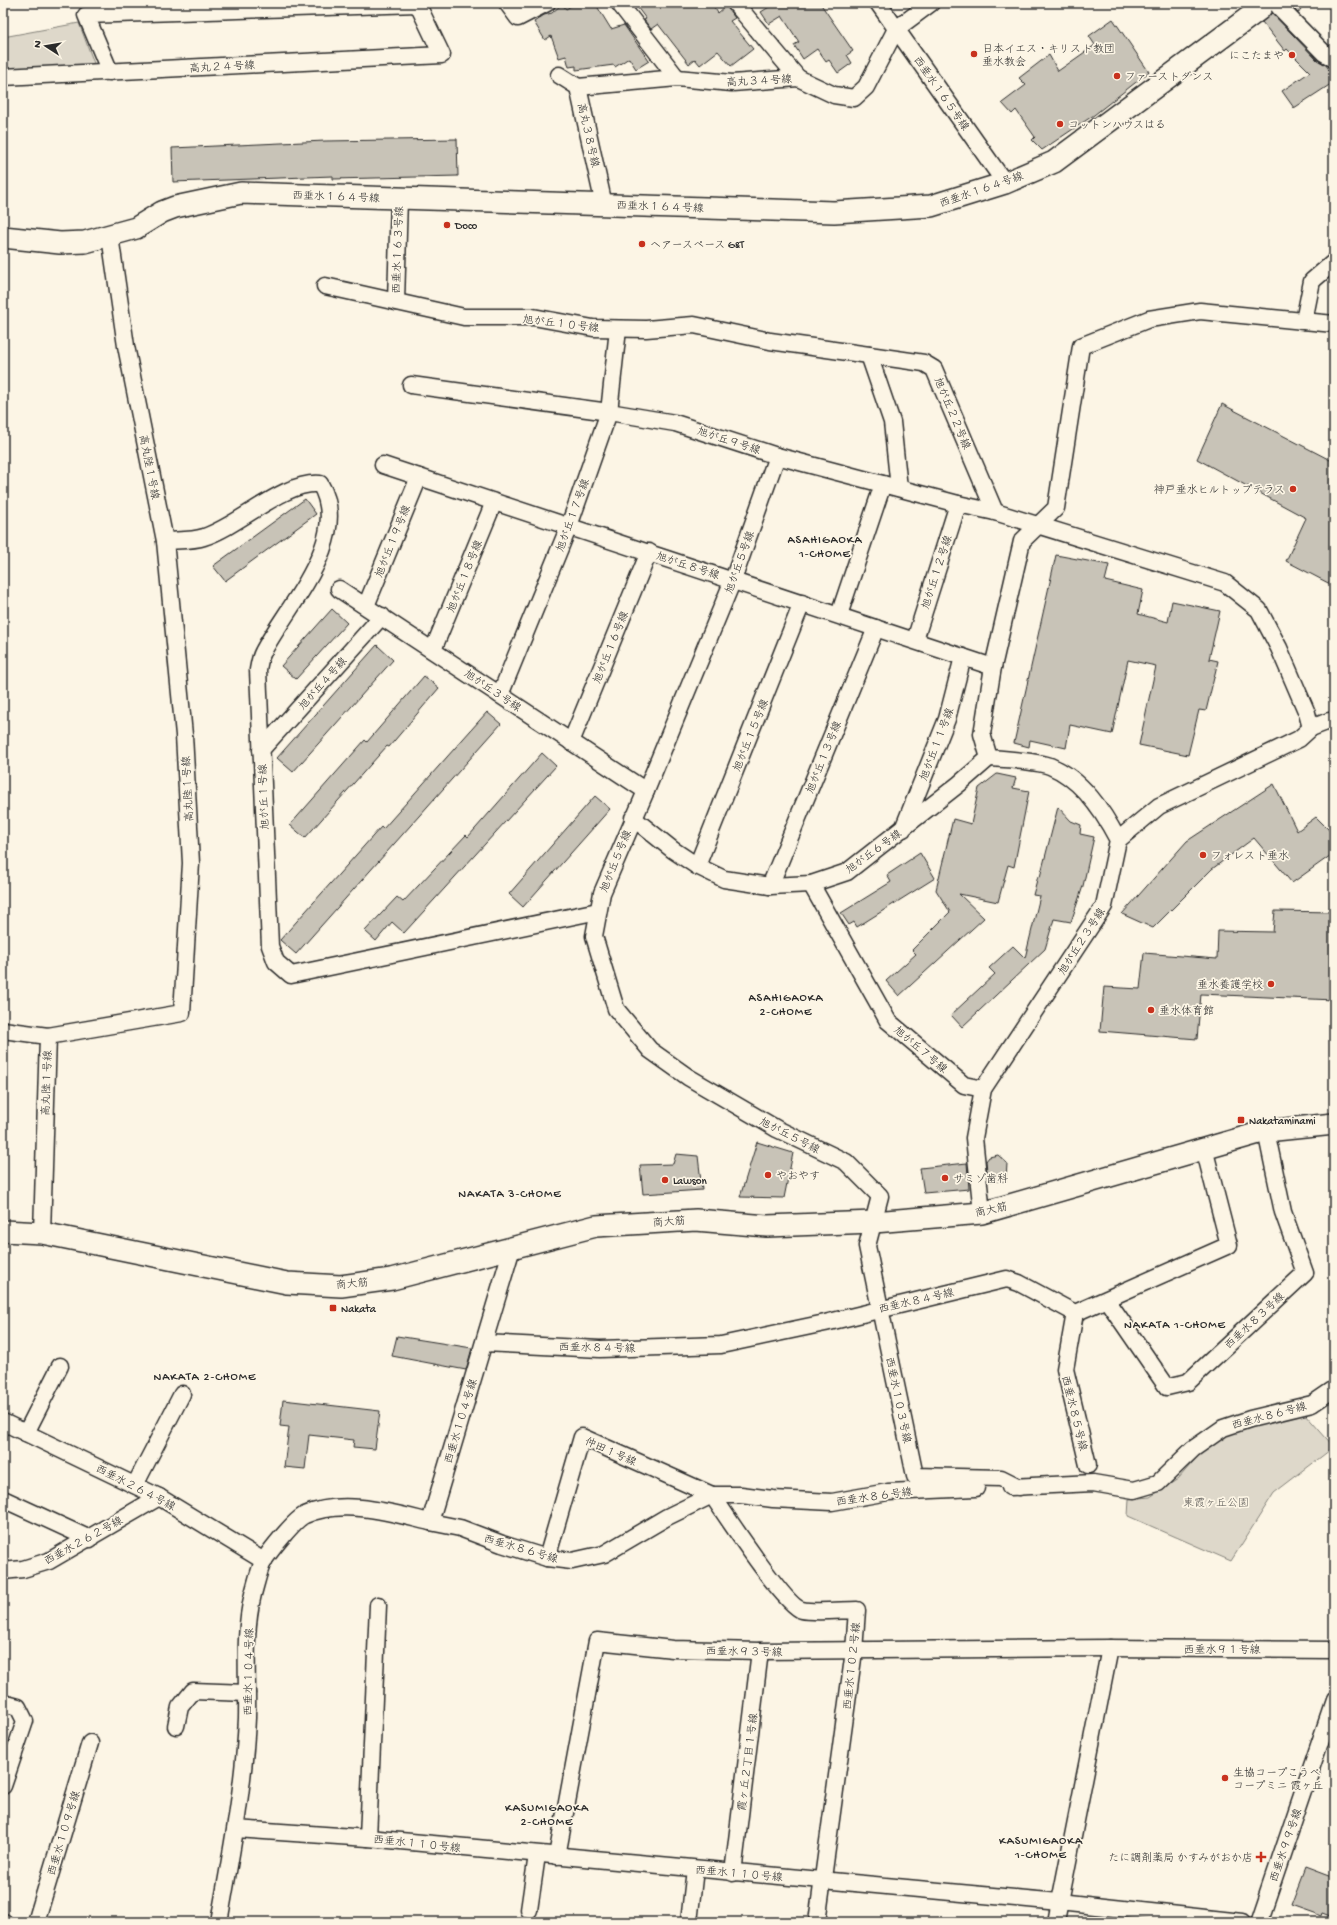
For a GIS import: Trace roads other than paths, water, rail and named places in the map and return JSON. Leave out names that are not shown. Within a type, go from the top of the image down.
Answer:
[{"type":"street","points":[[110,72],[86,15],[418,3]]},
{"type":"street","name":"高丸２４号線","points":[[3,77],[442,55],[418,3]]},
{"type":"street","points":[[507,3],[518,18],[547,3]]},
{"type":"street","points":[[619,3],[677,78]]},
{"type":"street","points":[[735,3],[798,78]]},
{"type":"street","name":"西垂水１６５号線","points":[[878,3],[1005,183]]},
{"type":"street","points":[[896,29],[932,3]]},
{"type":"street","name":"西垂水１６４号線","points":[[3,237],[60,243],[85,242],[136,228],[162,212],[175,207],[241,193],[841,212],[931,206],[1005,183],[1054,162],[1254,13],[1264,3]]},
{"type":"street","points":[[1279,3],[1279,7],[1319,47],[1334,59]]},
{"type":"street","name":"高丸３４号線","points":[[578,87],[677,78],[732,83],[798,78],[834,95],[854,98],[866,87],[896,29]]},
{"type":"street","name":"高丸３８号線","points":[[559,75],[578,87],[604,205]]},
{"type":"street","name":"西垂水１６３号線","points":[[396,302],[399,198]]},
{"type":"street","name":"高丸陸１号線","points":[[42,1233],[48,1036],[182,1013],[191,863],[184,735],[165,541],[126,346],[110,236]]},
{"type":"street","points":[[1304,321],[1312,281],[1334,262]]},
{"type":"street","name":"旭が丘１０号線","points":[[326,286],[464,317],[533,317],[593,328],[618,329],[646,329],[694,325],[770,341],[869,355]]},
{"type":"street","points":[[1334,324],[1200,311],[1149,319],[1081,346],[1056,508],[1022,541],[993,667],[982,734],[989,758],[1049,765],[1072,779],[1095,803],[1118,840],[1159,806],[1299,739],[1311,728],[1329,721],[1334,721]]},
{"type":"street","name":"旭が丘１７号線","points":[[500,695],[569,526],[609,412],[618,329]]},
{"type":"street","points":[[869,355],[892,422],[899,488]]},
{"type":"street","name":"旭が丘２２号線","points":[[869,355],[924,363],[934,369],[995,512]]},
{"type":"street","name":"旭が丘９号線","points":[[411,385],[609,412],[675,423],[777,456],[1040,525],[1225,583],[1259,610],[1279,648],[1307,713],[1311,728]]},
{"type":"street","name":"旭が丘５号線","points":[[777,456],[733,580],[646,792],[633,818],[602,893],[594,936],[616,1009],[650,1050],[688,1077],[777,1129],[846,1162],[880,1196],[874,1222]]},
{"type":"street","name":"旭が丘８号線","points":[[383,465],[993,667]]},
{"type":"street","name":"旭が丘１９号線","points":[[366,606],[418,477]]},
{"type":"street","name":"旭が丘１号線","points":[[165,541],[203,538],[237,523],[280,494],[311,484],[320,484],[325,494],[329,508],[327,531],[321,553],[312,573],[262,653],[258,670],[270,946],[276,962],[291,975],[598,911]]},
{"type":"street","points":[[839,615],[883,484]]},
{"type":"street","name":"旭が丘１８号線","points":[[433,650],[494,502]]},
{"type":"street","name":"旭が丘１２号線","points":[[915,640],[958,504]]},
{"type":"street","name":"旭が丘１６号線","points":[[571,742],[649,552]]},
{"type":"street","name":"旭が丘３号線","points":[[339,589],[646,792]]},
{"type":"street","name":"旭が丘１５号線","points":[[697,866],[802,603]]},
{"type":"street","name":"旭が丘４号線","points":[[261,750],[382,616]]},
{"type":"street","name":"旭が丘１３号線","points":[[770,886],[876,628]]},
{"type":"street","name":"旭が丘１１号線","points":[[902,829],[947,719],[963,657]]},
{"type":"street","name":"旭が丘６号線","points":[[633,818],[673,850],[697,866],[724,879],[770,886],[811,884],[847,872],[989,758]]},
{"type":"street","name":"旭が丘２３号線","points":[[983,1089],[1104,906],[1118,840]]},
{"type":"street","name":"旭が丘７号線","points":[[811,884],[888,1021],[964,1085],[983,1089]]},
{"type":"street","points":[[3,1030],[48,1036]]},
{"type":"street","points":[[982,1213],[974,1138],[983,1089]]},
{"type":"street","name":"商大筋","points":[[3,1231],[42,1233],[287,1283],[341,1286],[392,1278],[596,1226],[696,1220],[767,1226],[874,1222],[982,1213],[1266,1131],[1334,1124]]},
{"type":"street","name":"西垂水８３号線","points":[[1107,1300],[1167,1387],[1188,1382],[1305,1273],[1283,1212],[1266,1131]]},
{"type":"street","points":[[1075,1313],[1229,1245],[1204,1148]]},
{"type":"street","name":"西垂水１０３号線","points":[[874,1222],[867,1246],[915,1476],[1001,1478],[1019,1487]]},
{"type":"street","name":"西垂水１０４号線","points":[[219,1922],[236,1830],[247,1719],[247,1635],[253,1595],[264,1560],[282,1536],[304,1515],[338,1507],[383,1511],[430,1522],[512,1248]]},
{"type":"street","name":"西垂水８４号線","points":[[484,1343],[600,1349],[721,1345],[825,1323],[880,1308],[1007,1279],[1018,1283],[1075,1313]]},
{"type":"street","name":"西垂水８５号線","points":[[1075,1313],[1065,1369],[1088,1465]]},
{"type":"street","points":[[26,1433],[60,1366]]},
{"type":"street","name":"西垂水８６号線","points":[[430,1522],[460,1528],[502,1544],[547,1558],[572,1561],[604,1554],[667,1517],[712,1495],[741,1495],[773,1499],[832,1502],[888,1492],[955,1488],[1019,1487],[1093,1483],[1134,1490],[1158,1483],[1193,1449],[1223,1428],[1250,1419],[1312,1404],[1334,1389]]},
{"type":"street","points":[[135,1485],[182,1394]]},
{"type":"street","name":"西垂水２６４号線","points":[[3,1422],[159,1497],[264,1560]]},
{"type":"street","name":"仲田１号線","points":[[547,1558],[582,1437],[712,1495]]},
{"type":"street","name":"西垂水１０２号線","points":[[712,1495],[752,1553],[789,1601],[801,1610],[857,1610],[854,1651],[817,1922]]},
{"type":"street","name":"西垂水２６２号線","points":[[3,1571],[23,1569],[49,1561],[90,1539],[159,1497]]},
{"type":"street","points":[[3,1499],[90,1539]]},
{"type":"street","points":[[368,1838],[378,1605]]},
{"type":"street","name":"西垂水９３号線","points":[[557,1856],[597,1641],[673,1649],[760,1651],[1110,1648]]},
{"type":"street","points":[[1056,1922],[1110,1648]]},
{"type":"street","name":"西垂水９１号線","points":[[1110,1648],[1334,1650]]},
{"type":"street","name":"霞ヶ丘２丁目１号線","points":[[733,1873],[760,1651]]},
{"type":"street","points":[[176,1726],[180,1707],[193,1691],[247,1693]]},
{"type":"street","name":"西垂水９９号線","points":[[1259,1922],[1334,1700]]},
{"type":"street","points":[[3,1703],[18,1707],[25,1721],[3,1786]]},
{"type":"street","name":"西垂水１０９号線","points":[[36,1922],[90,1743]]},
{"type":"street","name":"西垂水１１０号線","points":[[236,1830],[368,1838],[537,1855],[1059,1902],[1242,1922]]},
{"type":"street","points":[[529,1910],[537,1855]]},
{"type":"street","points":[[690,1922],[695,1869]]},
{"type":"place","name":"日本イエス・キリスト教団 垂水教会","points":[[974,54]]},
{"type":"place","name":"にこたまや","points":[[1292,55]]},
{"type":"place","name":"ファーストダンス","points":[[1117,76]]},
{"type":"place","name":"コットンハウスはる","points":[[1060,124]]},
{"type":"place","name":"Doco","points":[[447,225]]},
{"type":"place","name":"ヘアースペース G&T","points":[[642,244]]},
{"type":"place","name":"神戸垂水ヒルトップテラス","points":[[1293,489]]},
{"type":"place","name":"フォレスト垂水","points":[[1203,855]]},
{"type":"place","name":"垂水養護学校","points":[[1271,984]]},
{"type":"place","name":"垂水体育館","points":[[1151,1010]]},
{"type":"place","name":"Nakataminami","points":[[1241,1120]]},
{"type":"place","name":"やおやす","points":[[768,1175]]},
{"type":"place","name":"サミゾ歯科","points":[[945,1178]]},
{"type":"place","name":"Lawson","points":[[665,1180]]},
{"type":"place","name":"Nakata","points":[[333,1308]]},
{"type":"place","name":"生協コープこうべ コープミニ 霞ヶ丘","points":[[1225,1778]]},
{"type":"place","name":"たに調剤薬局 かすみがおか店","points":[[1261,1857]]},
{"type":"district","name":"ASAHIGAOKA 1-CHOME","points":[[825,546]]},
{"type":"district","name":"ASAHIGAOKA 2-CHOME","points":[[786,1004]]},
{"type":"district","name":"NAKATA 3-CHOME","points":[[510,1193]]},
{"type":"district","name":"NAKATA 1-CHOME","points":[[1175,1324]]},
{"type":"district","name":"NAKATA 2-CHOME","points":[[205,1376]]},
{"type":"district","name":"KASUMIGAOKA 2-CHOME","points":[[547,1814]]},
{"type":"district","name":"KASUMIGAOKA 1-CHOME","points":[[1041,1847]]},
{"type":"park label","name":"東霞ヶ丘公園","points":[[1216,1502]]}]
